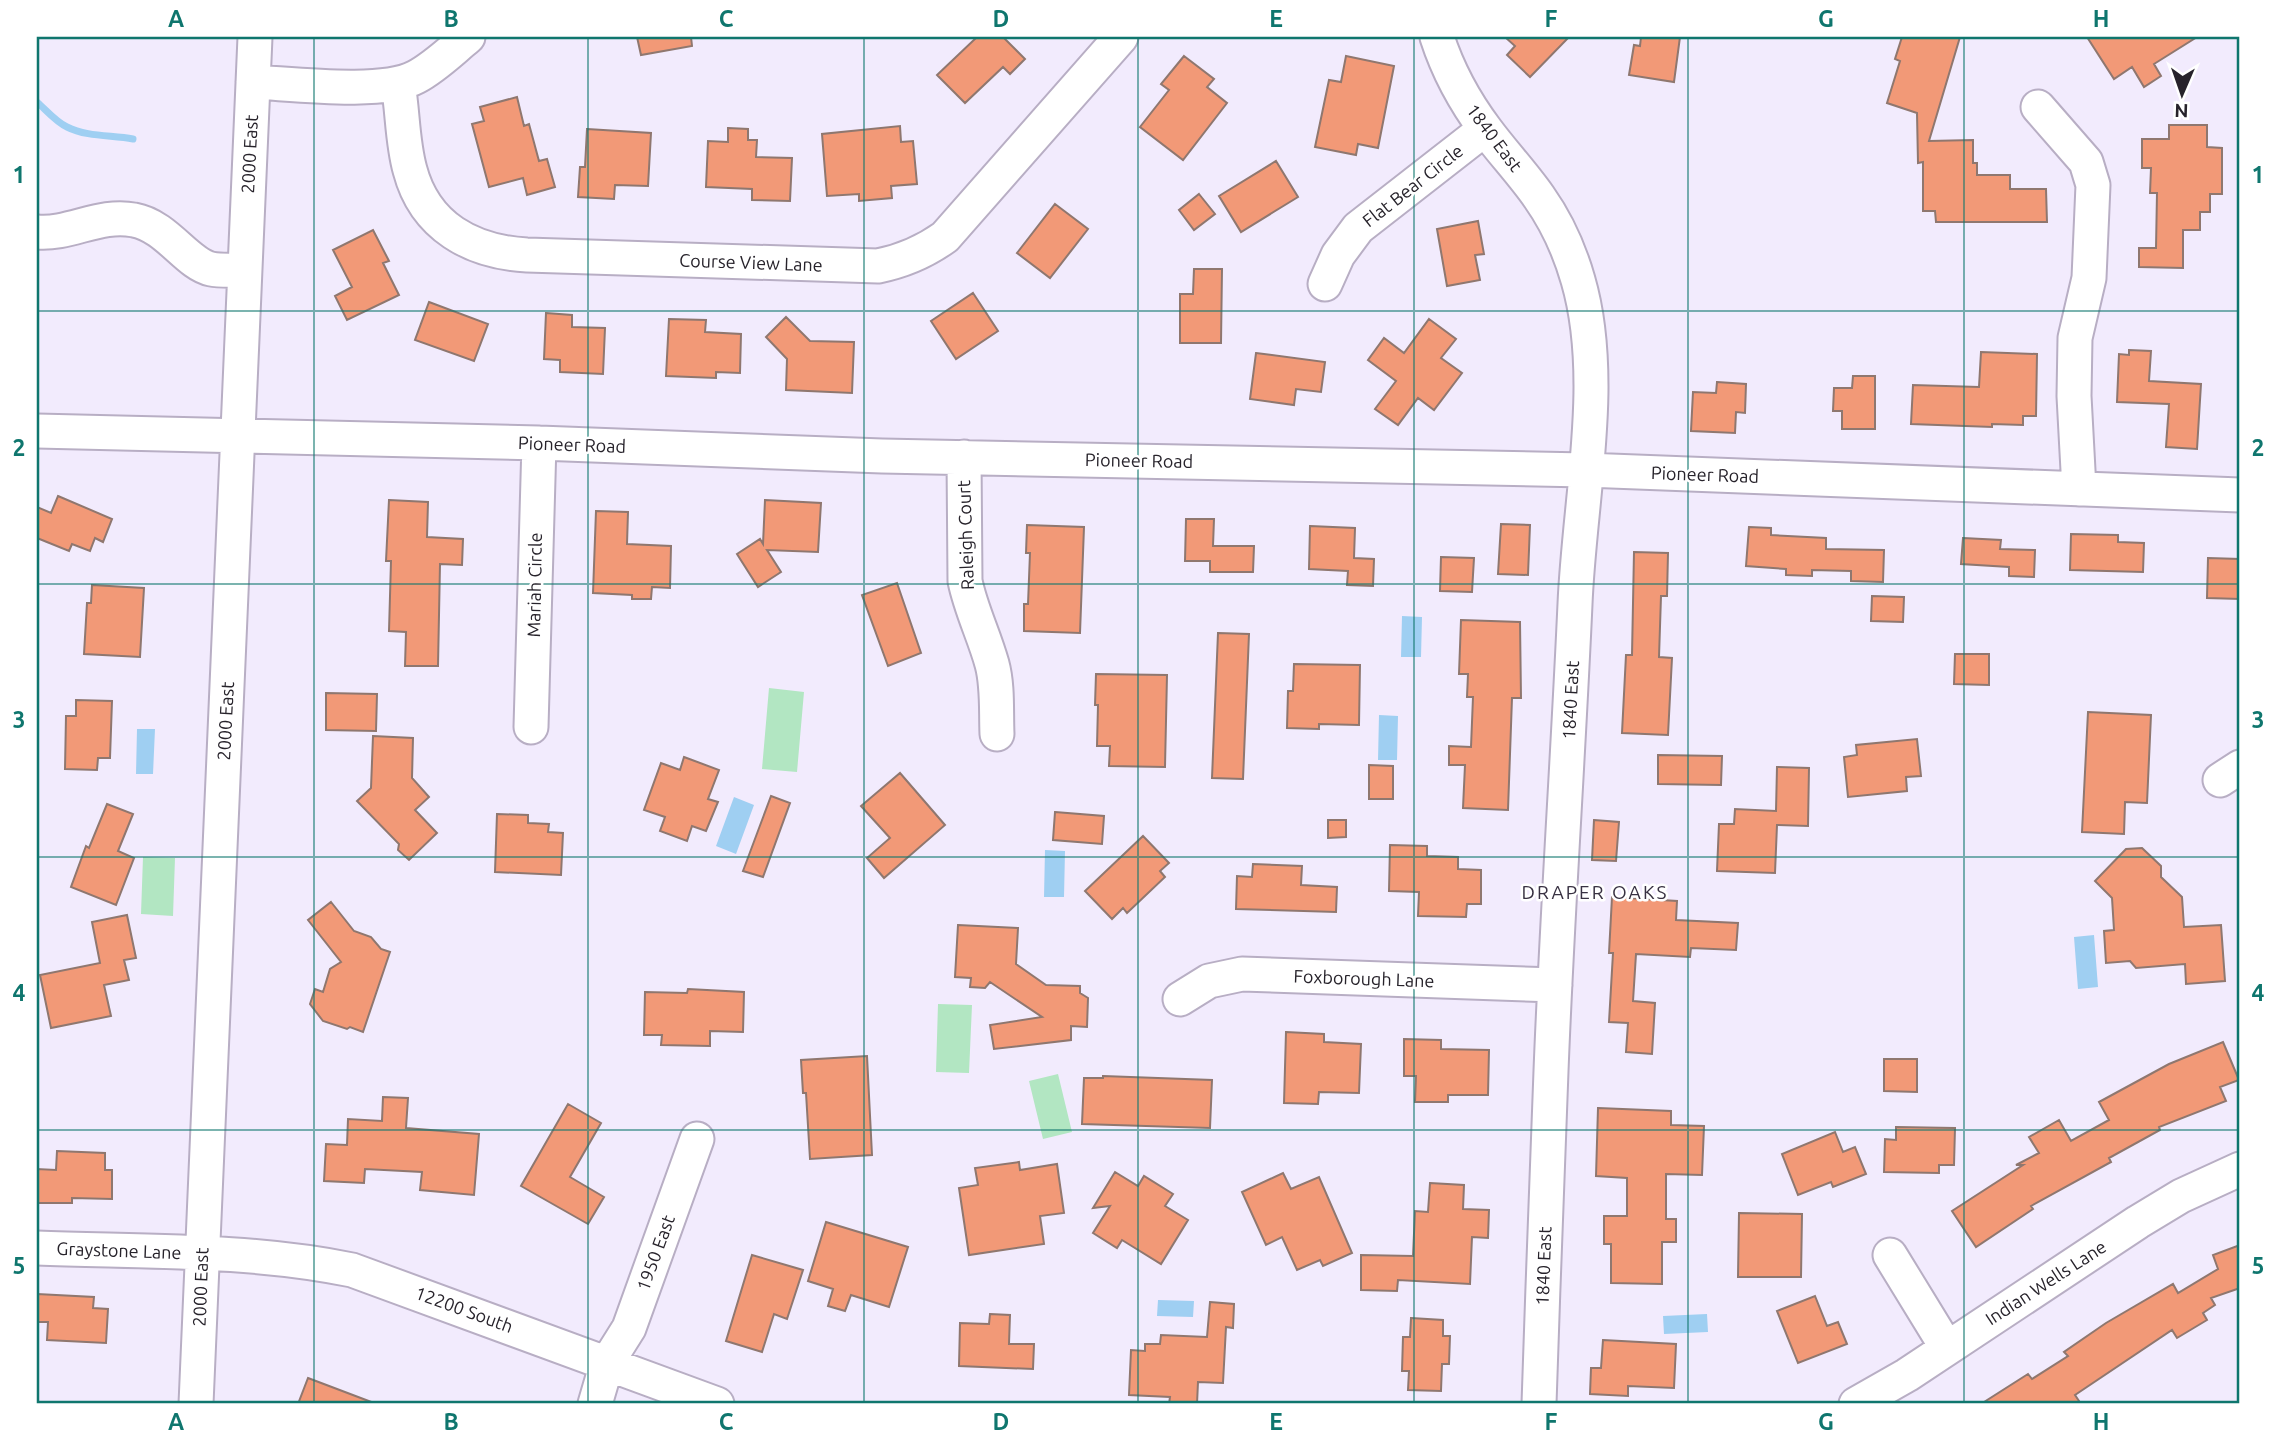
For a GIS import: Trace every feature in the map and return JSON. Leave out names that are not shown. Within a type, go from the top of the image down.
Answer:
[{"type":"street","name":"2000 East","points":[[196,1404],[255,37]]},
{"type":"street","points":[[253,82],[360,86],[398,84],[423,73],[468,37]]},
{"type":"street","name":"Course View Lane","points":[[398,84],[410,171],[418,192],[446,228],[471,244],[499,253],[520,255],[878,266],[897,263],[914,256],[945,237],[1121,37]]},
{"type":"street","name":"1840 East","points":[[1437,37],[1458,89],[1485,129],[1540,198],[1560,234],[1578,280],[1588,328],[1590,377],[1577,555],[1555,985],[1539,1404]]},
{"type":"street","points":[[2038,107],[2086,162],[2093,185],[2089,278],[2075,338],[2074,422],[2080,489]]},
{"type":"street","name":"Flat Bear Circle","points":[[1325,284],[1338,255],[1358,228],[1485,129]]},
{"type":"street","points":[[37,232],[57,231],[116,218],[135,220],[166,234],[199,263],[210,269],[244,270]]},
{"type":"street","name":"Pioneer Road","points":[[37,431],[964,457],[1585,470],[2240,495]]},
{"type":"street","name":"Mariah Circle","points":[[531,727],[539,443]]},
{"type":"street","name":"Raleigh Court","points":[[964,457],[965,581],[996,681],[997,734]]},
{"type":"street","name":"Foxborough Lane","points":[[1180,999],[1209,981],[1242,974],[1555,985]]},
{"type":"street","name":"1950 East","points":[[595,1404],[607,1363],[629,1328],[697,1139]]},
{"type":"street","name":"Indian Wells Lane","points":[[1856,1404],[1907,1375],[2138,1222],[2181,1196],[2240,1169]]},
{"type":"street","name":"Graystone Lane","points":[[37,1248],[202,1254]]},
{"type":"street","name":"12200 South","points":[[202,1254],[310,1262],[352,1270],[717,1404]]},
{"type":"street","points":[[1890,1255],[1947,1348]]},
{"type":"green space","points":[[769,688],[804,692],[797,772],[762,769]]},
{"type":"green space","points":[[143,857],[175,858],[173,916],[141,914]]},
{"type":"green space","points":[[938,1004],[972,1005],[969,1073],[936,1072]]},
{"type":"green space","points":[[1058,1074],[1072,1132],[1043,1139],[1029,1081]]},
{"type":"water","points":[[1402,616],[1422,617],[1421,657],[1401,657]]},
{"type":"water","points":[[1379,715],[1398,716],[1397,760],[1378,760]]},
{"type":"water","points":[[137,729],[155,729],[153,774],[136,774]]},
{"type":"water","points":[[734,797],[754,805],[736,854],[716,846]]},
{"type":"water","points":[[1045,850],[1065,851],[1064,897],[1044,897]]},
{"type":"water","points":[[2094,935],[2098,987],[2078,989],[2074,937]]},
{"type":"water","points":[[1158,1300],[1194,1301],[1193,1317],[1157,1316]]},
{"type":"water","points":[[1707,1314],[1708,1332],[1664,1334],[1663,1316]]},
{"type":"building","points":[[637,37],[691,37],[692,46],[641,55]]},
{"type":"building","points":[[977,37],[1003,37],[1025,59],[1010,74],[1003,67],[965,103],[937,75]]},
{"type":"building","points":[[1505,37],[1569,37],[1530,77],[1507,55],[1515,46]]},
{"type":"building","points":[[1641,37],[1680,37],[1674,82],[1629,75],[1634,45],[1640,46]]},
{"type":"building","points":[[1902,37],[1960,37],[1929,141],[1973,140],[1973,163],[1977,163],[1977,175],[2010,175],[2010,189],[2046,189],[2047,222],[1936,222],[1935,211],[1923,211],[1923,162],[1918,163],[1917,113],[1887,103],[1900,61],[1895,59]]},
{"type":"building","points":[[2087,37],[2197,37],[2154,64],[2161,76],[2144,87],[2132,67],[2114,79]]},
{"type":"building","points":[[1184,56],[1214,79],[1207,87],[1227,103],[1183,160],[1140,127],[1169,90],[1161,84]]},
{"type":"building","points":[[1346,56],[1394,66],[1378,148],[1358,144],[1356,155],[1315,147],[1329,80],[1341,82]]},
{"type":"building","points":[[517,97],[524,126],[529,124],[539,161],[547,159],[555,187],[527,195],[523,178],[489,187],[472,124],[484,121],[480,107]]},
{"type":"building","points":[[2169,125],[2207,125],[2207,147],[2222,148],[2222,194],[2210,194],[2210,212],[2200,212],[2200,230],[2183,230],[2183,268],[2139,267],[2139,248],[2156,248],[2157,193],[2150,193],[2151,168],[2142,168],[2142,139],[2169,139]]},
{"type":"building","points":[[900,126],[901,142],[913,141],[917,184],[891,186],[892,198],[859,201],[859,194],[827,196],[822,134]]},
{"type":"building","points":[[728,128],[748,129],[748,140],[757,140],[756,157],[792,158],[790,201],[752,200],[752,189],[706,187],[708,141],[728,142]]},
{"type":"building","points":[[587,129],[651,133],[648,186],[615,185],[614,199],[578,197],[580,167],[585,167]]},
{"type":"building","points":[[1276,161],[1298,197],[1241,232],[1219,196]]},
{"type":"building","points":[[1199,194],[1215,214],[1194,230],[1179,210]]},
{"type":"building","points":[[1055,204],[1088,229],[1050,278],[1017,253]]},
{"type":"building","points":[[1478,221],[1484,254],[1475,255],[1480,280],[1447,286],[1437,229]]},
{"type":"building","points":[[373,230],[389,261],[383,263],[399,295],[347,320],[335,296],[352,287],[333,250]]},
{"type":"building","points":[[1194,269],[1222,269],[1221,343],[1180,343],[1180,294],[1193,294]]},
{"type":"building","points":[[973,293],[998,331],[956,359],[931,321]]},
{"type":"building","points":[[429,302],[488,324],[474,361],[415,340]]},
{"type":"building","points":[[546,313],[572,315],[572,327],[605,328],[603,374],[560,372],[560,360],[544,359]]},
{"type":"building","points":[[786,317],[810,341],[854,342],[852,393],[786,390],[787,359],[766,337]]},
{"type":"building","points":[[669,319],[706,320],[705,332],[741,334],[740,373],[716,372],[716,378],[666,376]]},
{"type":"building","points":[[1429,319],[1456,339],[1441,358],[1462,373],[1434,410],[1418,398],[1398,425],[1375,409],[1396,381],[1368,360],[1384,338],[1404,353]]},
{"type":"building","points":[[2129,350],[2151,351],[2149,381],[2201,384],[2197,449],[2166,447],[2169,404],[2117,402],[2119,354],[2129,355]]},
{"type":"building","points":[[1981,352],[2037,354],[2036,416],[2023,416],[2023,425],[1992,424],[1992,427],[1911,424],[1913,385],[1979,387]]},
{"type":"building","points":[[1256,353],[1325,362],[1321,392],[1296,389],[1294,405],[1250,399]]},
{"type":"building","points":[[1853,376],[1875,376],[1875,429],[1842,429],[1842,411],[1833,411],[1834,388],[1852,388]]},
{"type":"building","points":[[1717,382],[1746,384],[1745,413],[1736,412],[1735,433],[1691,431],[1693,392],[1716,393]]},
{"type":"building","points":[[58,496],[112,519],[103,542],[95,538],[90,551],[72,544],[69,551],[37,538],[37,507],[51,513]]},
{"type":"building","points":[[389,500],[428,502],[427,537],[463,539],[462,565],[440,564],[438,666],[405,666],[406,632],[389,631],[391,561],[386,561]]},
{"type":"building","points":[[765,500],[821,503],[818,552],[767,550],[781,572],[758,587],[737,554],[760,539],[763,544]]},
{"type":"building","points":[[596,511],[628,512],[627,544],[671,546],[670,588],[652,587],[651,599],[593,593]]},
{"type":"building","points":[[1186,519],[1214,519],[1213,546],[1254,546],[1253,572],[1210,572],[1210,561],[1185,561]]},
{"type":"building","points":[[1501,524],[1530,525],[1528,575],[1498,574]]},
{"type":"building","points":[[1027,525],[1084,527],[1080,633],[1024,631],[1030,553],[1026,553]]},
{"type":"building","points":[[1310,526],[1355,528],[1354,558],[1374,559],[1373,586],[1347,585],[1348,571],[1309,569]]},
{"type":"building","points":[[1749,527],[1771,528],[1771,535],[1826,538],[1826,549],[1884,550],[1883,582],[1851,581],[1851,571],[1812,570],[1812,576],[1786,575],[1786,569],[1746,566]]},
{"type":"building","points":[[2071,534],[2118,535],[2118,542],[2144,543],[2143,572],[2070,570]]},
{"type":"building","points":[[1963,538],[2001,540],[2000,549],[2035,550],[2034,577],[2009,576],[2009,567],[1961,564]]},
{"type":"building","points":[[1634,552],[1668,553],[1667,596],[1661,596],[1659,657],[1672,658],[1668,735],[1622,733],[1626,655],[1632,655]]},
{"type":"building","points":[[1441,557],[1474,558],[1472,592],[1440,591]]},
{"type":"building","points":[[2208,558],[2240,559],[2240,599],[2207,598]]},
{"type":"building","points":[[897,583],[921,653],[888,666],[862,595]]},
{"type":"building","points":[[92,585],[144,588],[140,657],[84,654],[87,603],[91,603]]},
{"type":"building","points":[[1872,596],[1904,597],[1903,622],[1871,621]]},
{"type":"building","points":[[1461,620],[1520,622],[1521,698],[1512,698],[1508,810],[1463,808],[1465,765],[1449,765],[1449,746],[1471,747],[1473,697],[1467,697],[1468,674],[1459,674]]},
{"type":"building","points":[[1218,633],[1249,634],[1243,779],[1212,778]]},
{"type":"building","points":[[1955,654],[1989,654],[1989,685],[1954,684]]},
{"type":"building","points":[[1294,664],[1360,665],[1359,725],[1319,724],[1319,729],[1287,728],[1288,691],[1293,691]]},
{"type":"building","points":[[1096,674],[1167,675],[1165,767],[1109,766],[1110,746],[1097,746]]},
{"type":"building","points":[[326,693],[377,694],[376,731],[326,730]]},
{"type":"building","points":[[76,700],[112,701],[110,758],[98,758],[97,770],[65,769],[66,716],[76,716]]},
{"type":"building","points":[[2088,712],[2151,715],[2147,803],[2125,802],[2124,834],[2082,832]]},
{"type":"building","points":[[373,736],[413,738],[412,778],[429,797],[415,810],[437,833],[409,860],[398,850],[399,844],[357,801],[371,788]]},
{"type":"building","points":[[1917,739],[1921,776],[1906,777],[1907,791],[1848,797],[1844,757],[1857,755],[1856,745]]},
{"type":"building","points":[[1658,755],[1722,756],[1721,785],[1658,784]]},
{"type":"building","points":[[684,757],[719,770],[708,799],[718,802],[706,831],[692,826],[687,841],[660,831],[665,817],[644,810],[661,763],[680,770]]},
{"type":"building","points":[[1369,765],[1393,766],[1393,799],[1369,799]]},
{"type":"building","points":[[1777,767],[1809,768],[1808,826],[1777,825],[1775,873],[1717,871],[1719,824],[1734,824],[1735,809],[1776,811]]},
{"type":"building","points":[[900,773],[945,825],[884,878],[867,858],[890,838],[861,806]]},
{"type":"building","points":[[771,796],[790,803],[763,877],[743,871]]},
{"type":"building","points":[[107,804],[133,814],[118,851],[134,858],[116,905],[71,887],[86,846],[89,848]]},
{"type":"building","points":[[1055,812],[1104,816],[1102,844],[1053,840]]},
{"type":"building","points":[[497,814],[528,815],[528,823],[549,824],[548,832],[563,833],[561,875],[495,872]]},
{"type":"building","points":[[1328,820],[1346,820],[1346,837],[1328,838]]},
{"type":"building","points":[[1594,820],[1619,822],[1616,861],[1592,860]]},
{"type":"building","points":[[1143,836],[1169,863],[1160,871],[1165,877],[1127,913],[1123,908],[1112,919],[1085,891]]},
{"type":"building","points":[[1390,845],[1427,846],[1427,856],[1458,857],[1458,869],[1481,870],[1481,904],[1467,904],[1466,917],[1418,916],[1419,892],[1389,891]]},
{"type":"building","points":[[2142,848],[2161,866],[2161,877],[2182,897],[2184,927],[2221,925],[2225,981],[2186,984],[2185,964],[2136,968],[2130,961],[2106,963],[2104,931],[2114,930],[2112,898],[2095,881],[2126,849]]},
{"type":"building","points":[[1253,864],[1302,866],[1301,885],[1337,887],[1336,912],[1236,909],[1237,876],[1252,877]]},
{"type":"building","points":[[1612,897],[1677,901],[1676,920],[1738,923],[1736,950],[1691,948],[1690,957],[1636,954],[1633,1001],[1655,1003],[1652,1054],[1626,1052],[1628,1023],[1609,1022],[1613,953],[1609,953]]},
{"type":"building","points":[[331,902],[354,931],[371,937],[381,949],[390,952],[363,1032],[323,1021],[310,1004],[315,989],[323,992],[330,969],[341,962],[308,920]]},
{"type":"building","points":[[127,915],[136,958],[124,960],[129,980],[104,985],[111,1016],[51,1028],[40,975],[100,963],[92,922]]},
{"type":"building","points":[[958,925],[1018,928],[1016,964],[1046,985],[1080,986],[1080,993],[1088,998],[1087,1027],[1071,1026],[1071,1040],[994,1049],[990,1025],[1042,1017],[990,982],[985,988],[970,987],[971,978],[955,977]]},
{"type":"building","points":[[688,989],[744,992],[743,1032],[710,1031],[710,1046],[661,1045],[662,1035],[644,1035],[645,992],[687,993]]},
{"type":"building","points":[[1286,1032],[1324,1034],[1324,1042],[1361,1044],[1359,1093],[1319,1092],[1318,1104],[1284,1103]]},
{"type":"building","points":[[1404,1039],[1441,1040],[1441,1049],[1489,1050],[1488,1095],[1448,1095],[1448,1102],[1415,1102],[1416,1076],[1404,1076]]},
{"type":"building","points":[[2223,1042],[2239,1080],[2220,1087],[2226,1101],[2159,1127],[2160,1130],[2109,1158],[2111,1162],[2031,1206],[2033,1209],[1976,1247],[1952,1211],[2023,1165],[2016,1165],[2039,1153],[2029,1137],[2059,1120],[2071,1141],[2109,1120],[2099,1102],[2169,1064]]},
{"type":"building","points":[[867,1056],[872,1155],[810,1159],[801,1060]]},
{"type":"building","points":[[1884,1059],[1917,1059],[1917,1092],[1884,1091]]},
{"type":"building","points":[[1103,1076],[1212,1080],[1210,1128],[1082,1124],[1084,1078]]},
{"type":"building","points":[[383,1097],[408,1098],[406,1128],[479,1134],[474,1195],[420,1190],[422,1172],[365,1169],[364,1183],[324,1181],[326,1144],[347,1145],[348,1119],[382,1121]]},
{"type":"building","points":[[568,1104],[601,1123],[570,1177],[604,1197],[588,1224],[521,1186]]},
{"type":"building","points":[[1598,1108],[1671,1111],[1671,1125],[1704,1126],[1702,1175],[1666,1174],[1666,1219],[1676,1219],[1676,1242],[1662,1242],[1662,1284],[1611,1283],[1611,1244],[1604,1244],[1604,1216],[1627,1216],[1627,1178],[1596,1176]]},
{"type":"building","points":[[1896,1127],[1955,1128],[1954,1165],[1939,1165],[1939,1173],[1884,1172],[1885,1139],[1896,1140]]},
{"type":"building","points":[[1835,1132],[1843,1152],[1855,1147],[1866,1174],[1833,1187],[1831,1182],[1798,1195],[1782,1154]]},
{"type":"building","points":[[57,1151],[105,1153],[105,1170],[112,1170],[112,1199],[72,1198],[72,1203],[37,1203],[37,1169],[56,1170]]},
{"type":"building","points":[[1019,1162],[1020,1170],[1057,1164],[1064,1213],[1040,1216],[1044,1244],[969,1255],[959,1188],[978,1185],[975,1168]]},
{"type":"building","points":[[1115,1172],[1138,1186],[1144,1176],[1173,1194],[1165,1206],[1188,1220],[1161,1264],[1122,1240],[1117,1248],[1093,1233],[1110,1206],[1093,1208]]},
{"type":"building","points":[[1283,1173],[1291,1189],[1319,1177],[1352,1253],[1323,1266],[1320,1260],[1297,1270],[1282,1237],[1266,1245],[1242,1192]]},
{"type":"building","points":[[1430,1183],[1464,1185],[1463,1209],[1489,1210],[1488,1238],[1472,1237],[1470,1284],[1398,1280],[1397,1291],[1361,1290],[1361,1255],[1413,1256],[1415,1211],[1428,1212]]},
{"type":"building","points":[[1739,1213],[1802,1214],[1801,1277],[1738,1277]]},
{"type":"building","points":[[826,1222],[908,1247],[889,1307],[851,1295],[845,1311],[828,1306],[833,1289],[808,1281]]},
{"type":"building","points":[[2240,1245],[2240,1288],[2211,1298],[2215,1305],[2203,1313],[2207,1320],[2177,1338],[2172,1330],[2075,1395],[2081,1404],[1981,1404],[2028,1374],[2032,1379],[2068,1356],[2064,1352],[2106,1323],[2173,1284],[2178,1293],[2218,1269],[2213,1255]]},
{"type":"building","points":[[752,1255],[803,1270],[787,1319],[774,1314],[762,1352],[726,1341]]},
{"type":"building","points":[[37,1294],[94,1297],[93,1308],[108,1309],[106,1343],[47,1340],[48,1322],[37,1322]]},
{"type":"building","points":[[1815,1296],[1827,1326],[1838,1322],[1847,1344],[1798,1363],[1777,1311]]},
{"type":"building","points":[[1210,1302],[1234,1304],[1233,1328],[1226,1327],[1223,1383],[1198,1382],[1197,1404],[1169,1404],[1170,1397],[1129,1395],[1131,1350],[1145,1351],[1145,1344],[1160,1344],[1161,1335],[1207,1337]]},
{"type":"building","points":[[990,1314],[1010,1315],[1009,1344],[1034,1344],[1033,1369],[959,1366],[960,1323],[989,1324]]},
{"type":"building","points":[[1411,1318],[1443,1320],[1443,1336],[1450,1336],[1449,1364],[1442,1364],[1441,1391],[1408,1390],[1409,1371],[1402,1371],[1403,1337],[1410,1337]]},
{"type":"building","points":[[1603,1340],[1676,1344],[1674,1388],[1628,1386],[1628,1396],[1590,1394],[1591,1368],[1601,1368]]},
{"type":"building","points":[[308,1378],[374,1403],[374,1404],[298,1404]]},
{"type":"waterway","points":[[37,102],[67,127],[91,134],[133,139]]},
{"type":"district","name":"DRAPER OAKS","points":[[1595,892]]}]
